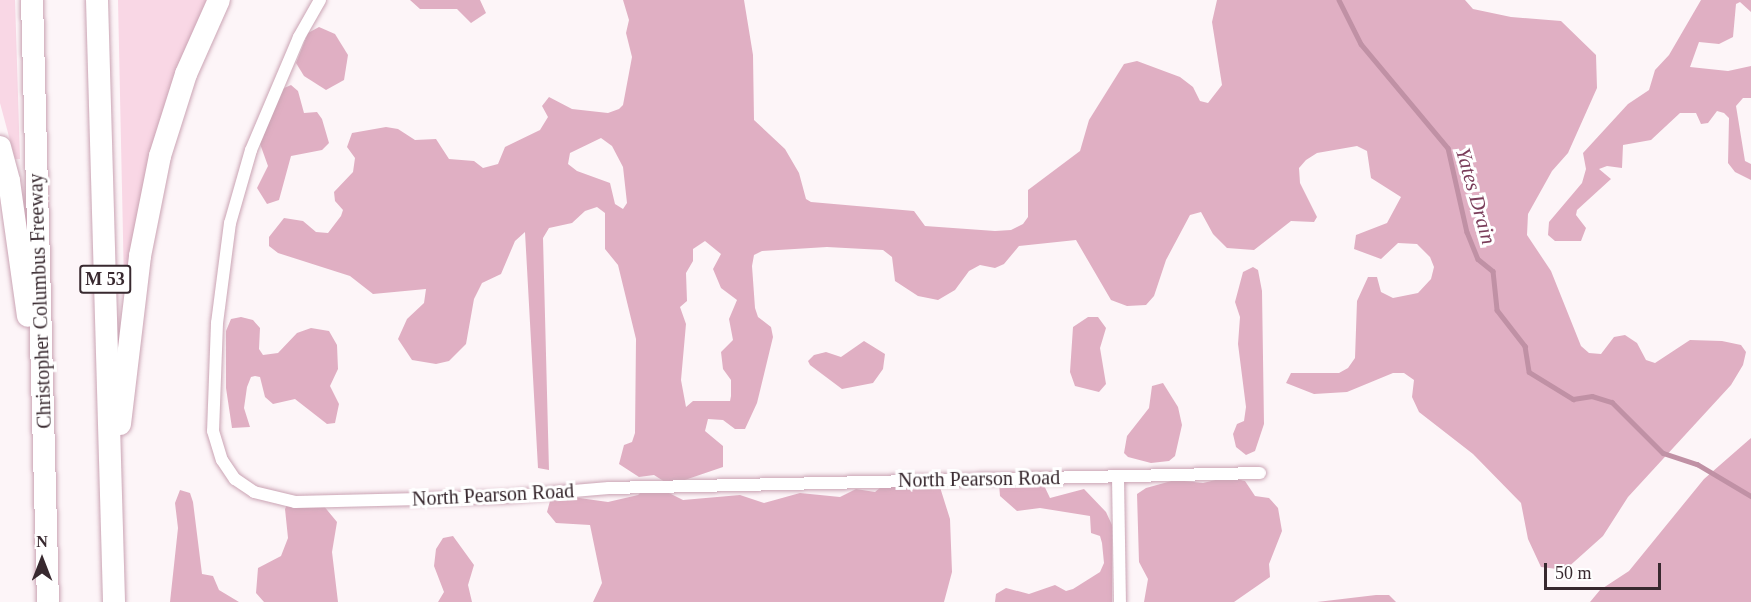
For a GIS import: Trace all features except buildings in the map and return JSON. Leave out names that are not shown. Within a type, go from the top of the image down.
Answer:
[{"type":"highway","name":"Christopher Columbus Freeway","points":[[32,0],[48,602]]},
{"type":"highway","name":"M 53","points":[[98,0],[114,602]]},
{"type":"highway","points":[[111,503],[147,216],[186,74],[219,0]]},
{"type":"highway","points":[[0,147],[9,181],[43,427]]},
{"type":"street","name":"North Pearson Road","points":[[320,0],[299,37],[251,150],[230,223],[218,323],[213,431],[222,460],[236,479],[254,492],[295,502],[502,497],[609,488],[1260,473]]},
{"type":"street","points":[[1118,477],[1120,602]]},
{"type":"shaded area","points":[[0,0],[15,0],[20,159],[15,159],[0,103]]},
{"type":"shaded area","points":[[118,0],[209,0],[128,284],[124,284]]},
{"type":"shaded area","points":[[410,0],[480,0],[486,13],[471,23],[457,9],[420,9]]},
{"type":"shaded area","points":[[623,0],[744,0],[753,55],[754,120],[785,149],[799,173],[806,199],[811,202],[914,211],[925,226],[995,231],[1011,230],[1023,224],[1028,217],[1028,190],[1080,151],[1089,120],[1124,64],[1137,61],[1180,77],[1193,87],[1200,101],[1208,103],[1222,85],[1212,22],[1217,0],[1465,0],[1473,9],[1511,17],[1561,21],[1596,55],[1597,88],[1568,153],[1552,171],[1528,214],[1527,235],[1551,271],[1581,346],[1589,353],[1601,354],[1614,337],[1625,335],[1637,343],[1646,360],[1655,363],[1690,340],[1722,341],[1741,345],[1746,352],[1743,365],[1731,385],[1628,497],[1603,536],[1565,570],[1541,567],[1528,539],[1521,503],[1473,454],[1419,412],[1412,397],[1414,380],[1404,373],[1393,373],[1347,392],[1314,394],[1286,383],[1291,373],[1339,373],[1348,368],[1355,358],[1357,301],[1368,277],[1377,277],[1381,292],[1393,298],[1418,293],[1431,279],[1434,267],[1430,257],[1417,244],[1398,243],[1381,259],[1354,249],[1356,235],[1387,223],[1401,197],[1371,178],[1367,151],[1357,146],[1317,153],[1306,160],[1299,168],[1300,183],[1317,217],[1314,222],[1291,221],[1254,250],[1227,248],[1213,234],[1201,212],[1190,215],[1166,260],[1154,296],[1146,305],[1127,306],[1111,300],[1076,240],[1019,246],[1004,264],[995,268],[980,265],[969,271],[955,290],[938,300],[918,296],[895,281],[892,257],[883,250],[827,247],[762,251],[754,255],[752,266],[755,308],[758,317],[771,327],[773,337],[757,403],[745,429],[735,429],[723,420],[708,419],[705,431],[723,446],[723,467],[676,483],[665,482],[654,475],[639,477],[619,464],[624,445],[632,442],[635,433],[636,339],[618,265],[605,249],[605,213],[597,207],[585,211],[572,223],[549,228],[543,238],[549,470],[538,468],[525,232],[515,241],[501,274],[482,283],[474,299],[466,344],[449,361],[436,364],[412,360],[398,339],[407,319],[424,303],[426,289],[373,294],[350,276],[278,253],[269,246],[269,237],[284,218],[303,221],[316,232],[328,233],[343,210],[335,201],[334,192],[353,172],[355,158],[347,147],[352,133],[386,127],[398,129],[415,140],[436,139],[449,159],[474,161],[483,168],[498,164],[505,147],[540,130],[548,117],[542,106],[549,97],[572,109],[608,113],[619,109],[623,105],[632,57],[626,33],[629,20]],"holes":[[[601,138],[612,146],[623,167],[627,203],[623,209],[615,204],[610,183],[577,171],[568,164],[570,153]],[[705,241],[721,254],[713,269],[721,288],[737,300],[729,319],[733,340],[721,352],[723,369],[731,380],[731,396],[730,401],[693,401],[686,407],[681,380],[686,324],[680,307],[687,301],[686,273],[693,261],[693,249]]]},
{"type":"shaded area","points":[[1701,0],[1751,0],[1751,12],[1740,2],[1736,4],[1733,37],[1719,44],[1699,42],[1690,67],[1728,71],[1751,66],[1751,98],[1743,98],[1736,106],[1745,161],[1751,164],[1751,180],[1735,172],[1728,163],[1729,118],[1724,113],[1717,111],[1708,123],[1701,124],[1696,113],[1680,113],[1651,140],[1623,145],[1622,168],[1607,166],[1599,169],[1611,179],[1577,210],[1576,215],[1586,228],[1581,241],[1555,241],[1548,235],[1549,222],[1582,183],[1586,169],[1583,153],[1628,104],[1649,90],[1655,70],[1669,55]]},
{"type":"shaded area","points":[[319,27],[335,34],[348,55],[344,80],[326,90],[304,76],[296,63],[308,33]]},
{"type":"shaded area","points":[[291,85],[298,91],[304,113],[317,112],[322,119],[329,143],[322,150],[291,156],[279,200],[267,204],[257,188],[268,166],[259,141],[282,89]]},
{"type":"shaded area","points":[[1253,267],[1258,270],[1262,291],[1264,424],[1255,451],[1246,455],[1236,447],[1233,434],[1237,424],[1244,421],[1246,407],[1238,344],[1240,317],[1235,302],[1243,272]]},
{"type":"shaded area","points":[[241,317],[253,320],[260,328],[259,349],[263,355],[278,353],[297,333],[311,328],[329,331],[337,345],[338,369],[330,386],[339,404],[335,423],[327,424],[295,399],[273,404],[265,397],[260,377],[255,376],[251,377],[247,387],[244,408],[250,427],[232,428],[226,388],[226,331],[231,319]]},
{"type":"shaded area","points":[[1088,317],[1098,317],[1106,328],[1100,348],[1106,384],[1099,392],[1075,386],[1070,372],[1073,327]]},
{"type":"shaded area","points":[[864,341],[885,354],[883,369],[873,383],[842,389],[810,365],[808,361],[814,355],[826,352],[841,357]]},
{"type":"shaded area","points":[[1163,383],[1178,407],[1182,425],[1175,456],[1169,461],[1151,463],[1128,457],[1124,453],[1127,436],[1149,408],[1152,386]]},
{"type":"shaded area","points":[[1751,438],[1751,602],[1590,602],[1600,590],[1629,571],[1704,479]]},
{"type":"shaded area","points":[[1027,472],[1040,477],[1050,498],[1084,489],[1106,512],[1112,525],[1112,602],[995,602],[996,594],[1006,588],[1029,594],[1055,585],[1066,591],[1073,589],[1100,572],[1104,563],[1100,536],[1091,533],[1090,516],[1040,508],[1017,511],[1000,496],[999,484]]},
{"type":"shaded area","points":[[923,473],[939,484],[950,519],[952,572],[944,602],[593,602],[602,583],[590,525],[556,523],[547,512],[550,501],[565,496],[608,502],[638,495],[644,489],[667,492],[683,500],[740,495],[764,503],[800,493],[840,497],[856,489],[875,492],[887,482]]},
{"type":"shaded area","points":[[1228,477],[1245,481],[1255,496],[1269,498],[1278,508],[1282,531],[1269,564],[1270,577],[1234,602],[1144,602],[1148,579],[1139,562],[1137,494],[1146,488],[1175,480],[1203,483]]},
{"type":"shaded area","points":[[180,490],[190,493],[193,502],[202,574],[213,576],[219,590],[239,602],[170,602],[178,528],[175,503]]},
{"type":"shaded area","points":[[318,499],[337,522],[332,552],[338,602],[264,602],[256,593],[258,568],[281,556],[288,538],[285,509],[288,503]]},
{"type":"shaded area","points":[[453,536],[474,565],[468,585],[472,602],[438,602],[444,592],[434,566],[436,549],[443,538]]},
{"type":"shaded area","points":[[1389,595],[1396,602],[1317,602]]},
{"type":"waterway","name":"Yates Drain","points":[[1339,0],[1361,44],[1448,148],[1467,232],[1478,259],[1493,271],[1497,310],[1525,346],[1529,372],[1573,399],[1592,396],[1612,402],[1663,453],[1697,464],[1751,496]]}]
